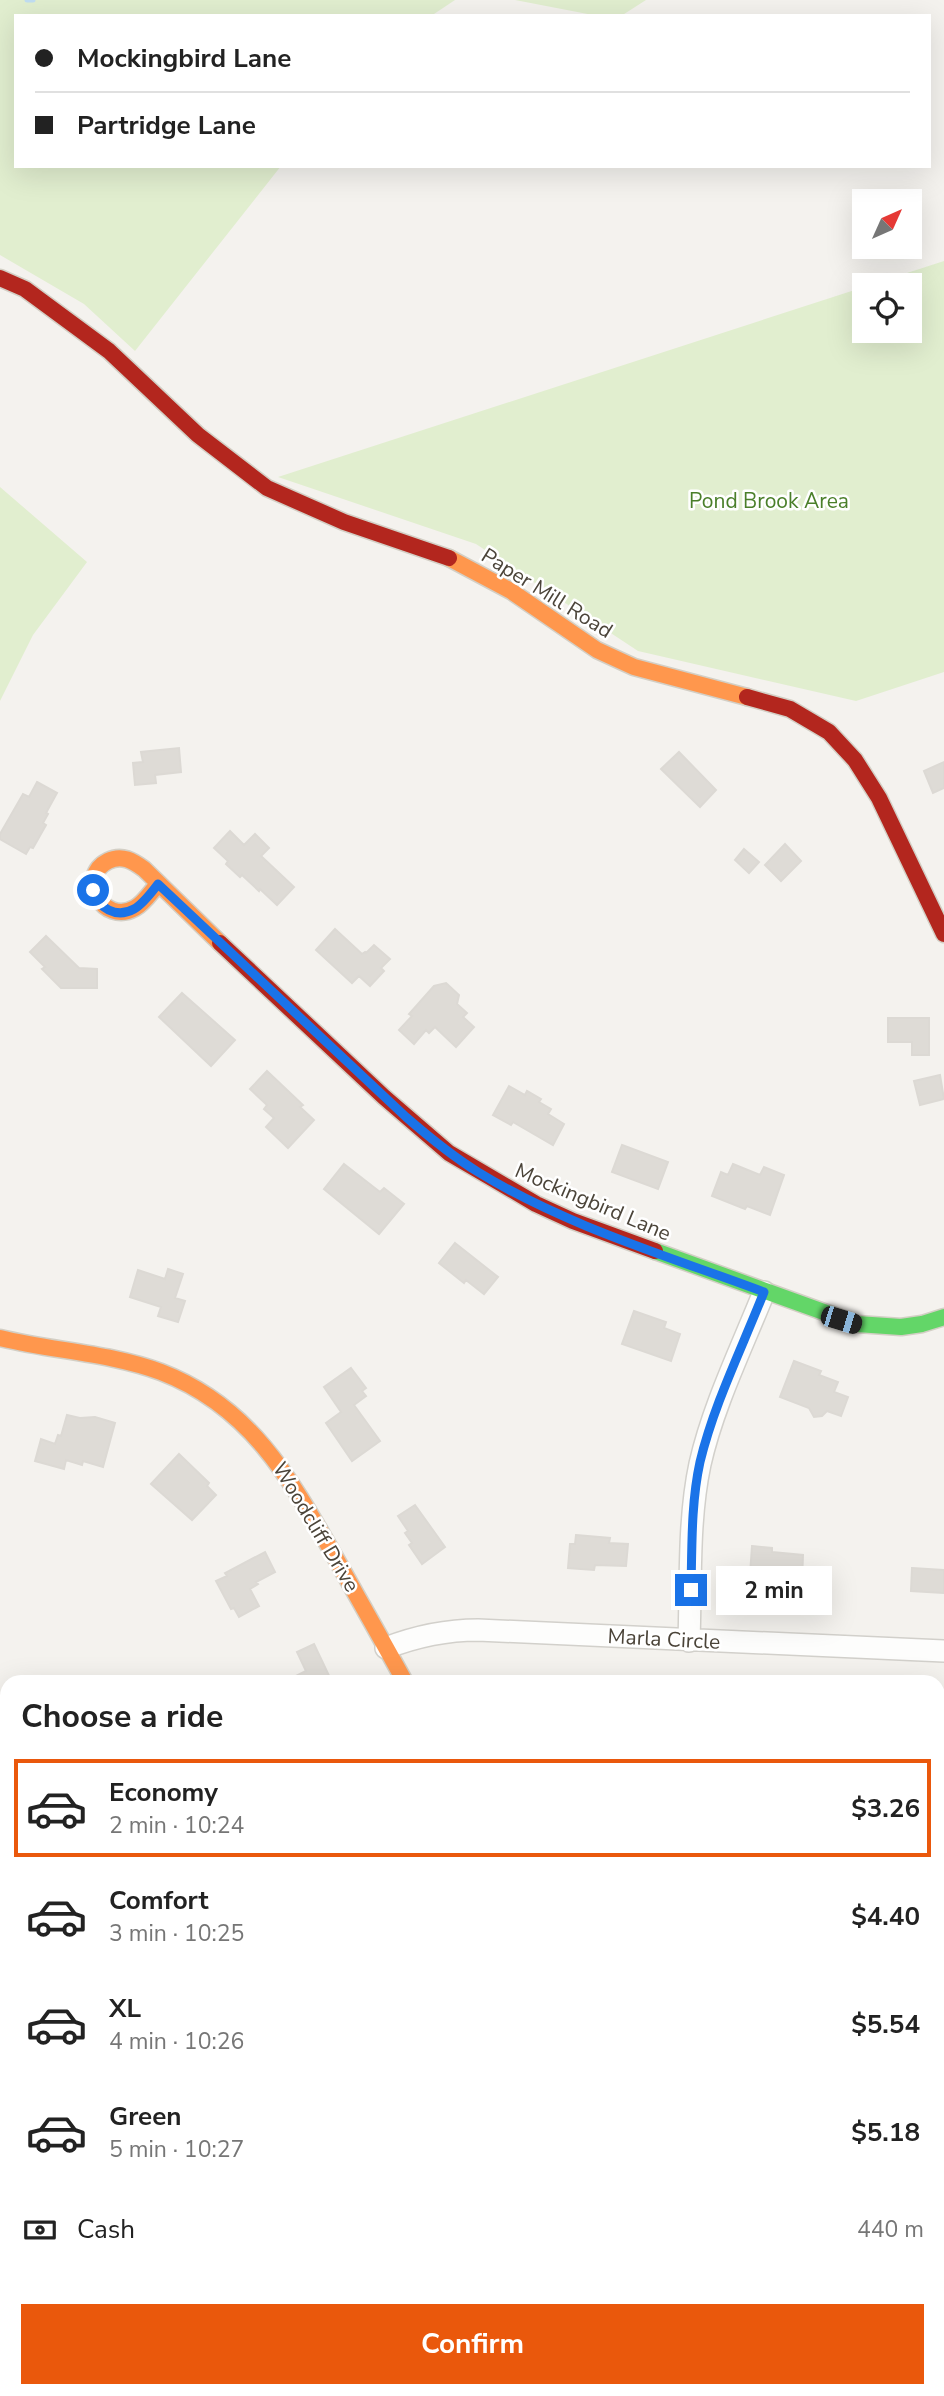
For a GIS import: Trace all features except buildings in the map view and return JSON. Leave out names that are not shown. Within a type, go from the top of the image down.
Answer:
[{"type":"street","name":"Paper Mill Road","points":[[0,278],[25,289],[109,351],[198,435],[267,488],[344,522],[444,556],[511,591],[597,650],[634,667],[790,709],[829,732],[855,760],[879,798],[944,934]]},
{"type":"street","name":"Mockingbird Lane","points":[[158,884],[384,1097],[436,1142],[464,1163],[517,1194],[554,1213],[841,1320],[872,1327],[904,1328],[944,1317]]},
{"type":"street","points":[[688,1641],[694,1513],[700,1464],[712,1422],[764,1292]]},
{"type":"street","name":"Woodcliff Drive","points":[[0,1338],[120,1361],[162,1373],[203,1393],[237,1417],[267,1447],[294,1484],[401,1675]]},
{"type":"street","name":"Marla Circle","points":[[386,1648],[424,1635],[456,1630],[944,1651]]},
{"type":"green space","points":[[0,0],[455,0],[434,14],[14,14],[14,168],[279,168],[135,351],[84,304],[0,255]]},
{"type":"green space","points":[[515,0],[646,0],[624,14],[588,14]]},
{"type":"green space","name":"Pond Brook Area","points":[[944,261],[944,672],[856,701],[638,651],[476,544],[278,477],[852,291],[852,343],[922,343],[922,273],[907,273]]},
{"type":"green space","points":[[0,487],[87,562],[33,635],[0,701]]},
{"type":"waterway","points":[[27,0],[33,0]]},
{"type":"traffic: fast","points":[[655,1251],[857,1324],[901,1327],[944,1317]]},
{"type":"traffic: slow","points":[[449,558],[511,591],[597,650],[634,667],[747,697]]},
{"type":"traffic: slow","points":[[158,884],[138,906],[123,912],[113,911],[104,905],[94,888],[94,878],[99,868],[108,861],[118,858],[131,861],[144,869],[220,943]]},
{"type":"traffic: slow","points":[[0,1338],[142,1366],[192,1386],[219,1404],[243,1425],[284,1473],[401,1675]]},
{"type":"traffic: jam","points":[[0,278],[25,289],[109,351],[198,435],[267,488],[344,522],[449,558]]},
{"type":"traffic: jam","points":[[747,697],[790,709],[829,732],[855,760],[879,798],[944,934]]},
{"type":"traffic: jam","points":[[220,943],[384,1097],[449,1153],[536,1204],[573,1221],[655,1251]]},
{"type":"route","points":[[93,890],[101,905],[116,913],[122,913],[136,908],[158,884],[406,1117],[449,1153],[479,1173],[573,1221],[764,1292],[705,1442],[695,1488],[691,1590]]}]
